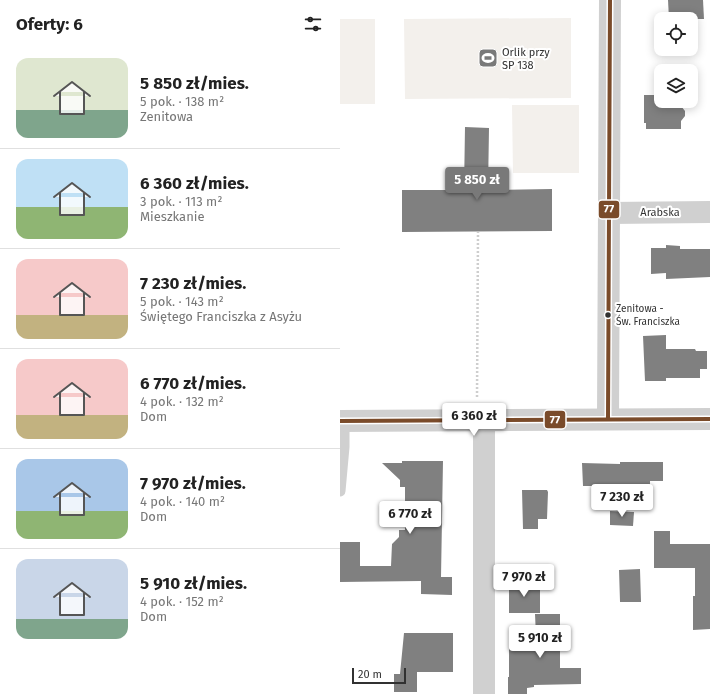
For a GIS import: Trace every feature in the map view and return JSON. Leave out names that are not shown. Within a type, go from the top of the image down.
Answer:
[{"type":"street","points":[[608,420],[610,0]]},
{"type":"street","name":"Arabska","points":[[609,213],[710,212]]},
{"type":"street","points":[[342,421],[710,419]]},
{"type":"street","points":[[484,421],[484,694]]},
{"type":"lane","points":[[340,491],[344,447],[342,421]]},
{"type":"path","points":[[477,397],[478,232]]},
{"type":"shaded area","name":"Orlik przy SP 138","points":[[571,18],[571,98],[405,99],[404,19]]},
{"type":"shaded area","points":[[340,19],[375,19],[375,104],[340,104]]},
{"type":"shaded area","points":[[512,105],[579,105],[579,173],[513,173]]},
{"type":"building","points":[[668,0],[703,0],[704,19],[698,19],[698,12],[669,12]]},
{"type":"building","points":[[644,95],[654,95],[654,108],[683,108],[685,111],[685,116],[681,121],[681,129],[646,129],[646,123],[644,123]]},
{"type":"building","points":[[465,127],[489,128],[488,190],[552,189],[552,231],[402,232],[402,190],[464,190]]},
{"type":"building","points":[[666,245],[680,246],[680,249],[710,249],[710,277],[666,279],[666,273],[651,274],[651,248],[666,248]]},
{"type":"building","points":[[666,335],[666,349],[695,349],[696,351],[707,351],[707,369],[700,369],[700,378],[666,378],[666,381],[645,381],[643,336]]},
{"type":"building","points":[[402,461],[443,461],[441,577],[452,577],[452,595],[421,594],[421,581],[340,582],[340,542],[360,542],[360,566],[391,566],[392,544],[399,537],[399,530],[405,530],[405,487],[400,487],[400,480],[382,463],[402,463]]},
{"type":"building","points":[[620,462],[663,462],[663,481],[650,481],[650,486],[583,486],[582,463],[620,464]]},
{"type":"building","points":[[522,490],[547,490],[548,492],[547,519],[538,519],[538,529],[523,529]]},
{"type":"building","points":[[610,511],[634,512],[633,526],[610,525]]},
{"type":"building","points":[[654,531],[670,531],[670,544],[710,544],[710,629],[693,630],[695,568],[654,568]]},
{"type":"building","points":[[640,569],[641,602],[620,602],[619,570]]},
{"type":"building","points":[[509,581],[532,581],[532,590],[540,590],[540,613],[509,613]]},
{"type":"building","points":[[535,614],[560,614],[560,668],[581,668],[581,684],[534,685],[534,687],[527,688],[527,694],[508,694],[509,645],[527,645],[536,636]]},
{"type":"building","points":[[404,633],[453,633],[453,672],[417,672],[417,692],[394,692],[394,674],[400,674]]},
{"type":"transit line","name":"77","points":[[608,419],[610,0]]},
{"type":"transit line","name":"77","points":[[340,421],[710,419]]},
{"type":"place","name":"Orlik przy SP 138","points":[[488,58]]},
{"type":"place","name":"Zenitowa - Św. Franciszka","points":[[608,315]]}]
